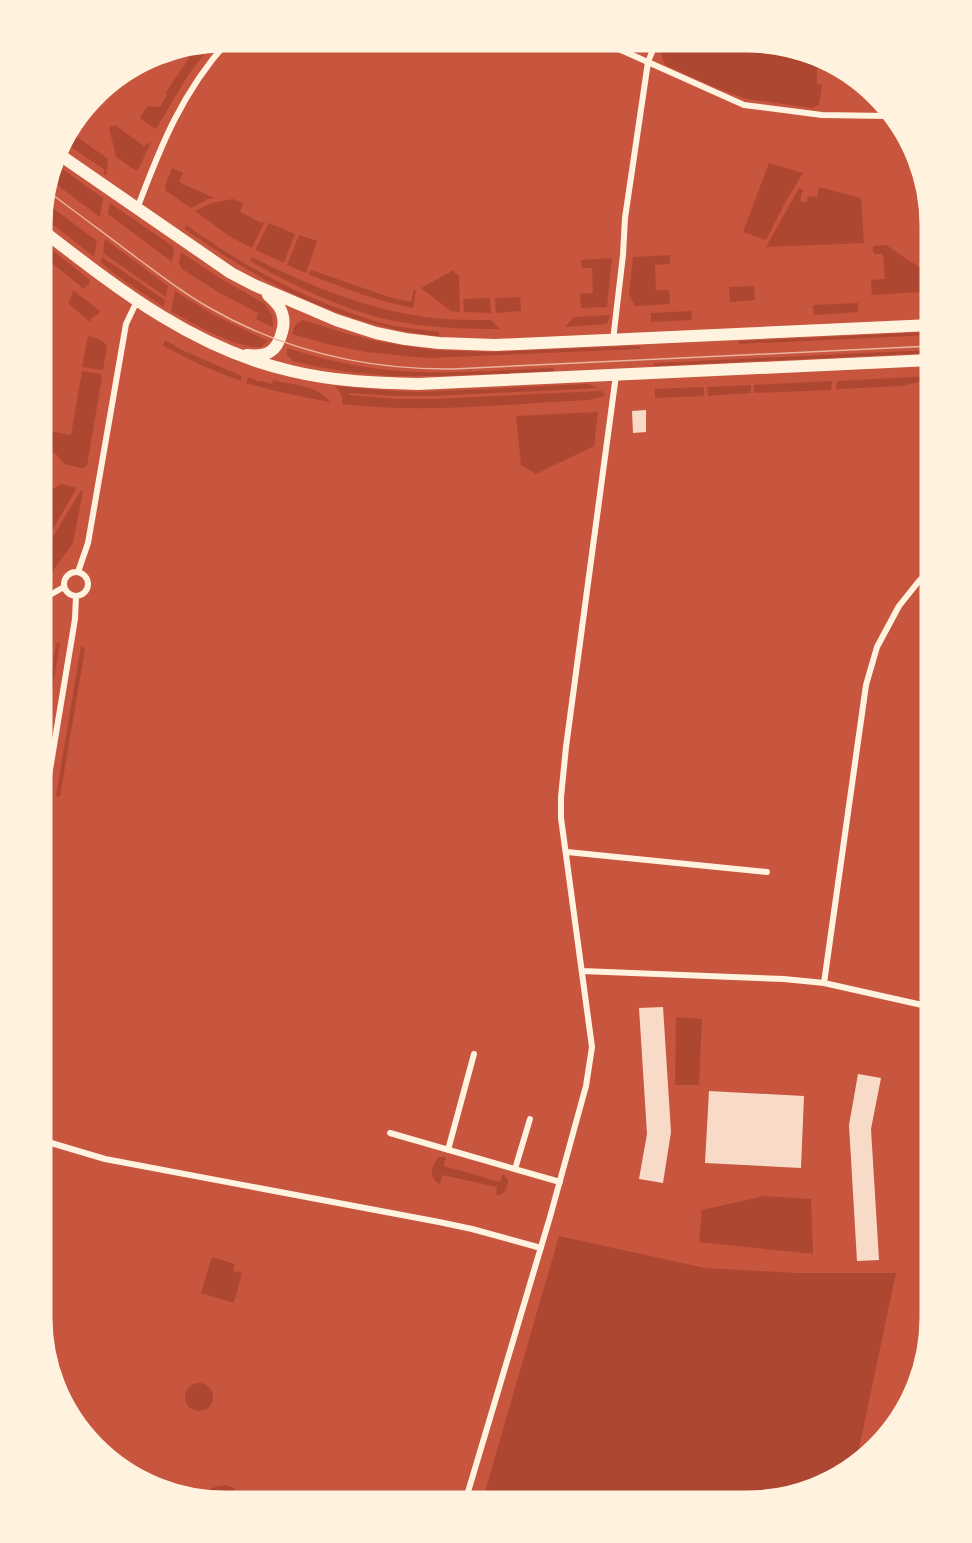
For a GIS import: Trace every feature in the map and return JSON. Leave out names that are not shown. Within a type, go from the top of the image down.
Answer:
[{"type":"main road","points":[[64,158],[231,273],[350,325],[382,334],[423,342],[495,345],[921,326]]},
{"type":"main road","points":[[51,237],[165,320],[228,351],[264,364],[323,377],[377,383],[428,383],[921,361]]},
{"type":"main road","points":[[228,351],[264,355],[273,350],[279,341],[283,326],[282,312],[273,300],[254,285]]},
{"type":"street","points":[[136,209],[177,111],[199,76],[219,51]]},
{"type":"street","points":[[623,51],[744,105],[822,115],[882,116]]},
{"type":"street","points":[[613,340],[625,218],[648,62],[652,51]]},
{"type":"street","points":[[78,572],[88,543],[126,324],[137,301]]},
{"type":"street","points":[[468,1492],[560,1182],[586,1086],[592,1047],[561,818],[561,797],[616,375]]},
{"type":"street","points":[[78,572],[85,575],[88,586],[84,593],[76,596],[69,594],[63,583],[66,576],[78,572]]},
{"type":"street","points":[[824,983],[866,685],[877,647],[899,606],[921,578]]},
{"type":"street","points":[[51,595],[64,587]]},
{"type":"street","points":[[51,764],[75,619],[76,596]]},
{"type":"street","points":[[567,852],[767,872]]},
{"type":"street","points":[[582,971],[784,979],[824,983],[921,1005]]},
{"type":"street","points":[[448,1150],[474,1054]]},
{"type":"street","points":[[515,1169],[530,1119]]},
{"type":"street","points":[[390,1132],[560,1182]]},
{"type":"street","points":[[51,1143],[105,1159],[439,1222],[541,1248]]},
{"type":"shaded area","points":[[206,52],[188,75],[156,129],[140,117],[148,106],[160,107],[167,96],[166,92],[192,54]]},
{"type":"shaded area","points":[[660,52],[770,52],[814,64],[817,66],[817,84],[822,85],[819,105],[812,108],[747,99],[665,65]]},
{"type":"shaded area","points":[[115,125],[144,146],[151,142],[138,170],[116,157],[109,127]]},
{"type":"shaded area","points":[[75,136],[108,159],[106,175],[103,173],[105,170],[71,147],[69,149]]},
{"type":"shaded area","points":[[769,163],[803,173],[766,240],[743,232]]},
{"type":"shaded area","points":[[60,168],[103,198],[100,217],[56,184]]},
{"type":"shaded area","points":[[172,168],[183,173],[179,182],[214,198],[191,208],[166,191],[165,186]]},
{"type":"shaded area","points":[[819,187],[861,198],[864,243],[766,247],[799,188],[803,190],[800,201],[806,203],[808,196],[817,197]]},
{"type":"shaded area","points":[[233,199],[242,202],[240,212],[262,223],[265,221],[252,248],[229,236],[195,211],[211,203]]},
{"type":"shaded area","points":[[110,203],[174,247],[172,262],[108,214]]},
{"type":"shaded area","points":[[52,207],[97,241],[94,257],[51,223]]},
{"type":"shaded area","points":[[269,223],[295,234],[284,263],[255,250]]},
{"type":"shaded area","points":[[186,225],[222,250],[279,283],[319,301],[370,320],[439,332],[439,336],[371,323],[305,299],[243,267],[214,249],[185,229]]},
{"type":"shaded area","points":[[299,235],[317,241],[306,273],[287,265]]},
{"type":"shaded area","points":[[105,239],[168,286],[166,297],[103,253]]},
{"type":"shaded area","points":[[886,245],[921,268],[920,292],[872,295],[871,280],[885,279],[883,254],[875,254],[873,246]]},
{"type":"shaded area","points":[[51,249],[90,280],[88,286],[85,284],[84,289],[51,262]]},
{"type":"shaded area","points":[[181,252],[265,304],[272,315],[273,327],[256,319],[258,313],[218,292],[182,269],[179,263]]},
{"type":"shaded area","points":[[670,255],[670,264],[655,265],[656,290],[669,290],[670,304],[635,306],[629,295],[633,257]]},
{"type":"shaded area","points":[[102,257],[165,300],[164,307],[101,263]]},
{"type":"shaded area","points":[[252,257],[310,284],[372,306],[432,318],[491,320],[500,329],[404,323],[353,310],[300,287],[250,261]]},
{"type":"shaded area","points":[[612,258],[607,307],[581,308],[580,294],[593,293],[592,268],[582,268],[581,260]]},
{"type":"shaded area","points":[[311,270],[389,297],[411,302],[414,289],[416,290],[413,308],[373,298],[334,284],[308,274]]},
{"type":"shaded area","points":[[454,270],[459,275],[460,312],[451,311],[421,288]]},
{"type":"shaded area","points":[[754,286],[755,300],[730,302],[729,287]]},
{"type":"shaded area","points":[[73,290],[100,311],[90,322],[68,303]]},
{"type":"shaded area","points":[[175,291],[212,314],[268,341],[261,347],[251,347],[228,340],[191,322],[171,311]]},
{"type":"shaded area","points":[[520,297],[521,311],[496,313],[495,298]]},
{"type":"shaded area","points":[[490,298],[491,313],[464,312],[463,299]]},
{"type":"shaded area","points":[[858,303],[858,312],[814,315],[813,305]]},
{"type":"shaded area","points":[[691,311],[692,320],[651,322],[651,313]]},
{"type":"shaded area","points":[[610,315],[607,324],[565,327],[574,317]]},
{"type":"shaded area","points":[[303,320],[380,342],[433,350],[491,352],[639,346],[641,349],[427,358],[366,352],[292,334],[296,324]]},
{"type":"shaded area","points":[[921,332],[921,335],[739,344],[739,341]]},
{"type":"shaded area","points":[[88,336],[99,339],[107,345],[103,370],[82,367]]},
{"type":"shaded area","points":[[165,340],[184,351],[242,376],[241,381],[203,366],[165,347],[163,345]]},
{"type":"shaded area","points":[[287,348],[320,358],[387,370],[490,372],[553,368],[554,371],[391,376],[349,372],[293,361],[287,355]]},
{"type":"shaded area","points":[[921,350],[921,353],[655,366],[653,363]]},
{"type":"shaded area","points":[[82,371],[100,374],[102,377],[87,466],[82,468],[64,464],[51,451],[51,431],[71,435]]},
{"type":"shaded area","points":[[248,377],[272,384],[273,380],[304,386],[319,392],[330,402],[246,383]]},
{"type":"shaded area","points":[[921,377],[921,381],[902,386],[836,389],[837,381]]},
{"type":"shaded area","points":[[832,381],[831,390],[754,393],[754,385]]},
{"type":"shaded area","points":[[588,384],[599,388],[434,396],[349,393],[349,395],[397,399],[602,391],[605,396],[588,400],[434,408],[342,404],[341,395],[336,387],[420,392]]},
{"type":"shaded area","points":[[751,385],[751,393],[708,396],[707,387]]},
{"type":"shaded area","points":[[704,387],[704,396],[655,398],[655,389]]},
{"type":"shaded area","points":[[598,412],[594,446],[536,474],[521,465],[516,416]]},
{"type":"shaded area","points":[[61,484],[76,489],[51,532],[51,490]]},
{"type":"shaded area","points":[[81,490],[83,491],[73,543],[51,573],[51,540]]},
{"type":"shaded area","points":[[60,643],[51,697],[51,673],[56,644]]},
{"type":"shaded area","points":[[81,646],[85,649],[60,797],[56,796]]},
{"type":"shaded area","points":[[676,1017],[702,1019],[699,1085],[675,1085]]},
{"type":"shaded area","points":[[439,1157],[446,1157],[444,1166],[500,1182],[503,1174],[508,1180],[506,1188],[502,1194],[496,1195],[497,1187],[442,1175],[440,1184],[432,1175],[434,1164]]},
{"type":"shaded area","points":[[764,1196],[811,1199],[813,1254],[699,1242],[702,1210]]},
{"type":"shaded area","points":[[559,1236],[705,1268],[797,1273],[896,1273],[858,1451],[834,1469],[803,1483],[770,1491],[485,1492]]},
{"type":"shaded area","points":[[212,1257],[235,1264],[233,1271],[242,1273],[234,1303],[201,1293]]},
{"type":"shaded area","points":[[199,1383],[209,1387],[213,1397],[209,1407],[199,1411],[189,1407],[185,1397],[189,1387]]},
{"type":"shaded area","points":[[226,1485],[237,1492],[209,1491]]},
{"type":"building","points":[[646,410],[646,432],[633,433],[632,411]]},
{"type":"building","points":[[663,1007],[671,1132],[663,1183],[639,1179],[647,1134],[639,1008]]},
{"type":"building","points":[[858,1074],[881,1078],[871,1129],[879,1260],[857,1261],[849,1125]]},
{"type":"building","points":[[709,1091],[804,1096],[801,1168],[705,1163]]},
{"type":"tram line","points":[[53,195],[172,284],[208,307],[266,335],[296,346],[357,361],[389,366],[453,369],[921,346]]}]
